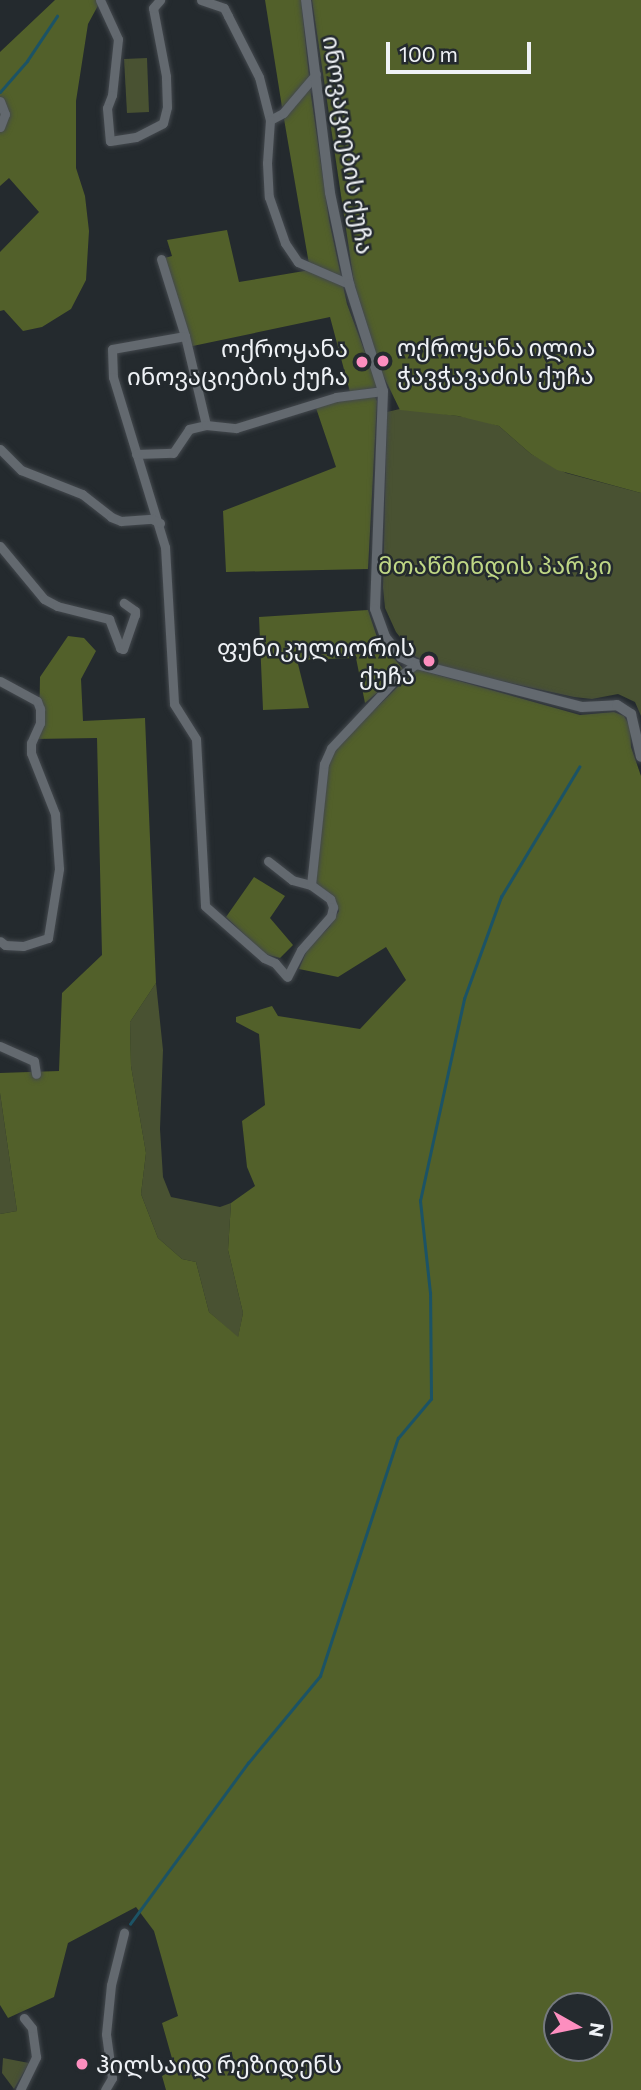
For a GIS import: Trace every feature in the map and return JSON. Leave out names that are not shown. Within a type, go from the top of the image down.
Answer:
[{"type":"street","points":[[100,0],[118,39],[112,94],[107,108],[110,141],[136,137],[163,123],[167,107],[166,76],[153,8],[159,0]]},
{"type":"street","points":[[201,0],[224,8],[259,77],[270,120],[267,163],[270,197],[285,243],[298,262],[349,284]]},
{"type":"street","name":"ინოვაციების ქუჩა","points":[[306,0],[330,193],[349,284],[383,391],[375,609],[385,637],[401,657],[416,664]]},
{"type":"street","points":[[270,120],[283,113],[316,74]]},
{"type":"street","points":[[0,101],[5,114],[0,127]]},
{"type":"street","points":[[161,258],[185,336],[206,425]]},
{"type":"street","points":[[185,336],[112,349],[113,377],[160,523],[165,547],[174,704],[196,739],[205,906],[264,958],[275,963],[284,978],[301,950],[333,912],[330,899],[311,885],[292,880],[268,861]]},
{"type":"street","points":[[136,454],[173,453],[181,445],[187,430],[206,425],[236,428],[337,397],[383,391]]},
{"type":"street","points":[[0,449],[21,470],[82,494],[111,517],[121,521],[152,519],[160,523]]},
{"type":"street","points":[[0,546],[44,599],[57,606],[109,619],[120,648],[124,649],[135,615],[135,611],[124,603]]},
{"type":"street","points":[[311,885],[324,764],[331,748],[396,679],[416,664],[582,707],[617,705],[631,714],[641,757]]},
{"type":"street","points":[[0,681],[37,701],[40,709],[40,723],[31,743],[31,753],[55,814],[59,869],[48,938],[23,946],[5,945],[0,941]]},
{"type":"street","points":[[0,1046],[33,1061],[36,1074]]},
{"type":"street","points":[[105,2090],[112,2078],[106,2034],[111,1985],[124,1933]]},
{"type":"street","points":[[20,2090],[36,2057],[32,2028],[24,2018]]},
{"type":"green space","points":[[55,0],[101,0],[88,24],[76,101],[76,168],[85,196],[89,231],[86,280],[71,309],[42,327],[23,331],[4,310],[0,311],[0,252],[39,212],[9,178],[0,186],[0,52]]},
{"type":"green space","points":[[265,0],[301,0],[309,76],[294,98],[282,107]]},
{"type":"green space","points":[[312,0],[641,0],[641,493],[557,470],[531,454],[499,426],[458,416],[400,410],[383,375],[354,283]]},
{"type":"green space","points":[[147,58],[149,112],[127,113],[124,59]]},
{"type":"green space","points":[[310,88],[329,220],[347,304],[378,387],[350,392],[330,317],[188,347],[161,259],[172,256],[167,240],[227,230],[239,282],[310,270],[284,119]]},
{"type":"green space","points":[[375,397],[377,401],[368,569],[226,572],[223,511],[336,467],[316,408],[338,399]]},
{"type":"green space","name":"მთაწმინდის პარკი","points":[[404,408],[477,419],[499,426],[531,454],[566,473],[641,493],[641,716],[635,702],[618,694],[592,699],[574,697],[443,668],[416,657],[396,632],[385,608],[383,588],[387,412]]},
{"type":"green space","points":[[368,610],[378,640],[404,670],[365,703],[356,658],[297,660],[309,708],[263,710],[259,617]]},
{"type":"green space","points":[[68,636],[84,638],[96,651],[81,679],[83,721],[145,718],[156,983],[130,1022],[131,1066],[146,1153],[141,1194],[158,1238],[182,1259],[196,1262],[209,1312],[238,1337],[243,1313],[228,1250],[231,1203],[255,1186],[247,1167],[242,1121],[265,1105],[259,1034],[236,1022],[236,1017],[272,1006],[278,1016],[360,1029],[406,980],[386,947],[338,977],[299,969],[307,950],[330,926],[339,911],[334,898],[315,883],[329,762],[336,747],[416,669],[580,715],[614,712],[624,716],[630,727],[631,747],[641,776],[641,2090],[166,2090],[162,2076],[175,2069],[162,2023],[178,2016],[154,1931],[136,1907],[68,1943],[54,1997],[8,2018],[0,2005],[0,1214],[17,1211],[0,1093],[0,1073],[59,1071],[62,993],[102,955],[97,738],[33,739],[39,728],[40,677]]},
{"type":"green space","points":[[254,877],[285,896],[270,918],[293,945],[280,958],[265,954],[226,917]]},
{"type":"green space","points":[[156,983],[163,1050],[160,1129],[163,1177],[171,1197],[220,1207],[231,1203],[228,1250],[243,1313],[238,1338],[209,1312],[196,1262],[182,1259],[158,1238],[141,1194],[146,1153],[131,1066],[130,1022]]},
{"type":"green space","points":[[0,1093],[17,1211],[0,1214]]},
{"type":"green space","points":[[3,2058],[29,2063],[14,2089],[2,2073]]},
{"type":"waterway","points":[[0,92],[27,61],[57,16]]},
{"type":"waterway","points":[[130,1924],[248,1763],[320,1676],[398,1438],[431,1399],[430,1293],[420,1201],[464,999],[501,897],[579,767]]},
{"type":"place","name":"ოქროყანა ილია ჭავჭავაძის ქუჩა","points":[[383,361]]},
{"type":"place","name":"ოქროყანა ინოვაციების ქუჩა","points":[[362,362]]},
{"type":"place","name":"ფუნიკულიორის ქუჩა","points":[[429,661]]},
{"type":"place","name":"ჰილსაიდ რეზიდენს","points":[[82,2064]]}]
